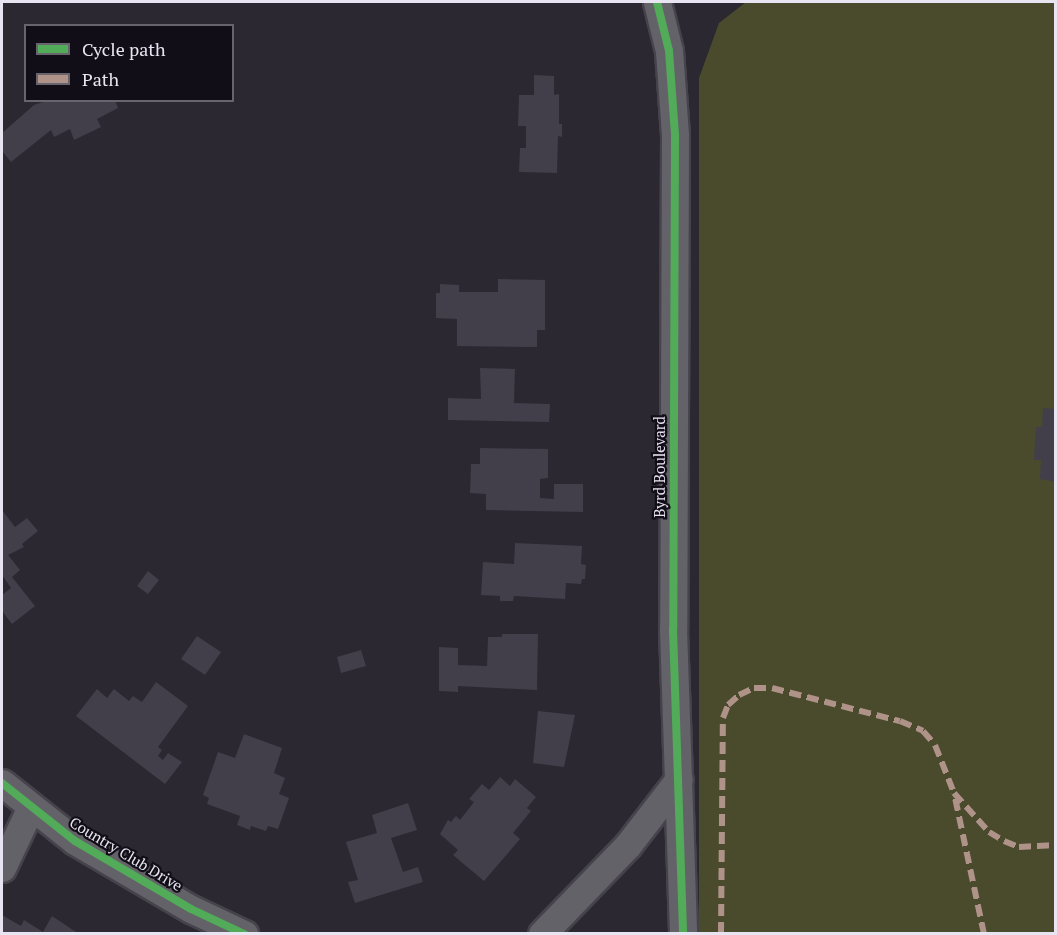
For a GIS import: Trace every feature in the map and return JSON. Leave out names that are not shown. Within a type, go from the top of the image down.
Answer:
[{"type":"street","name":"Byrd Boulevard","points":[[657,2],[669,51],[675,135],[673,629],[682,933]]},
{"type":"street","points":[[542,933],[628,845],[679,779]]},
{"type":"street","name":"Country Club Drive","points":[[2,783],[75,840],[133,876],[190,909],[244,933]]},
{"type":"street","points":[[2,868],[31,807]]},
{"type":"green space","points":[[746,2],[1055,2],[1055,933],[699,933],[699,78],[719,23]]},
{"type":"building","points":[[534,75],[554,76],[554,95],[559,94],[559,124],[562,124],[562,137],[558,136],[557,173],[519,172],[520,148],[526,148],[526,126],[518,126],[519,95],[534,95]]},
{"type":"building","points":[[43,102],[116,102],[118,108],[97,119],[101,127],[74,140],[70,129],[54,137],[51,130],[11,162],[2,151],[2,133],[34,105]]},
{"type":"building","points":[[498,279],[545,280],[545,330],[537,330],[537,347],[457,346],[457,319],[436,318],[436,293],[440,293],[440,284],[459,285],[459,292],[498,292]]},
{"type":"building","points":[[480,368],[515,369],[514,403],[550,404],[549,422],[448,420],[448,398],[481,399]]},
{"type":"building","points":[[1043,408],[1056,409],[1056,482],[1040,479],[1041,460],[1034,460],[1036,427],[1042,427]]},
{"type":"building","points":[[480,448],[548,449],[548,478],[540,479],[540,498],[554,499],[554,484],[583,484],[583,512],[486,510],[486,494],[470,493],[471,464],[480,464]]},
{"type":"building","points":[[2,510],[15,527],[27,518],[38,531],[22,544],[24,547],[8,555],[20,570],[12,577],[35,606],[12,624],[2,611],[2,595],[11,588],[2,575]]},
{"type":"building","points":[[515,543],[582,546],[581,564],[586,565],[585,579],[582,579],[581,584],[566,583],[565,599],[514,596],[513,601],[500,601],[500,596],[481,595],[483,562],[514,564]]},
{"type":"building","points":[[148,571],[159,580],[148,594],[137,586]]},
{"type":"building","points":[[502,634],[538,634],[537,690],[458,686],[458,692],[439,691],[439,647],[458,648],[458,665],[487,666],[488,637],[502,637]]},
{"type":"building","points":[[197,636],[221,652],[205,675],[181,659]]},
{"type":"building","points":[[361,650],[366,666],[341,673],[337,657]]},
{"type":"building","points":[[156,682],[188,706],[158,747],[162,750],[158,756],[163,760],[168,753],[182,762],[165,784],[76,716],[97,689],[107,698],[114,689],[129,701],[133,696],[142,702]]},
{"type":"building","points":[[538,711],[575,715],[564,767],[533,763]]},
{"type":"building","points":[[244,734],[282,748],[274,773],[285,778],[279,794],[289,798],[278,829],[268,826],[266,831],[251,826],[250,830],[237,825],[240,816],[207,804],[209,798],[203,795],[218,752],[235,758]]},
{"type":"building","points":[[500,777],[510,786],[515,779],[536,797],[527,808],[531,811],[513,833],[520,839],[484,881],[453,855],[458,850],[440,834],[448,820],[451,822],[456,816],[460,820],[474,802],[469,799],[482,784],[489,790]]},
{"type":"building","points":[[408,803],[417,830],[391,838],[403,872],[418,867],[423,882],[355,903],[348,882],[358,880],[346,842],[377,833],[372,815]]},
{"type":"building","points":[[2,915],[21,926],[24,920],[43,932],[52,916],[79,934],[2,934]]},
{"type":"marked path","points":[[721,934],[723,718],[728,705],[739,695],[754,688],[772,688],[900,721],[923,731],[935,745],[954,793]]},
{"type":"marked path","points":[[984,934],[954,793],[989,832],[1004,841],[1019,847],[1056,845]]},
{"type":"cycle path","points":[[657,2],[669,51],[675,135],[673,629],[683,934]]},
{"type":"cycle path","points":[[2,783],[75,841],[191,909],[244,934]]}]
